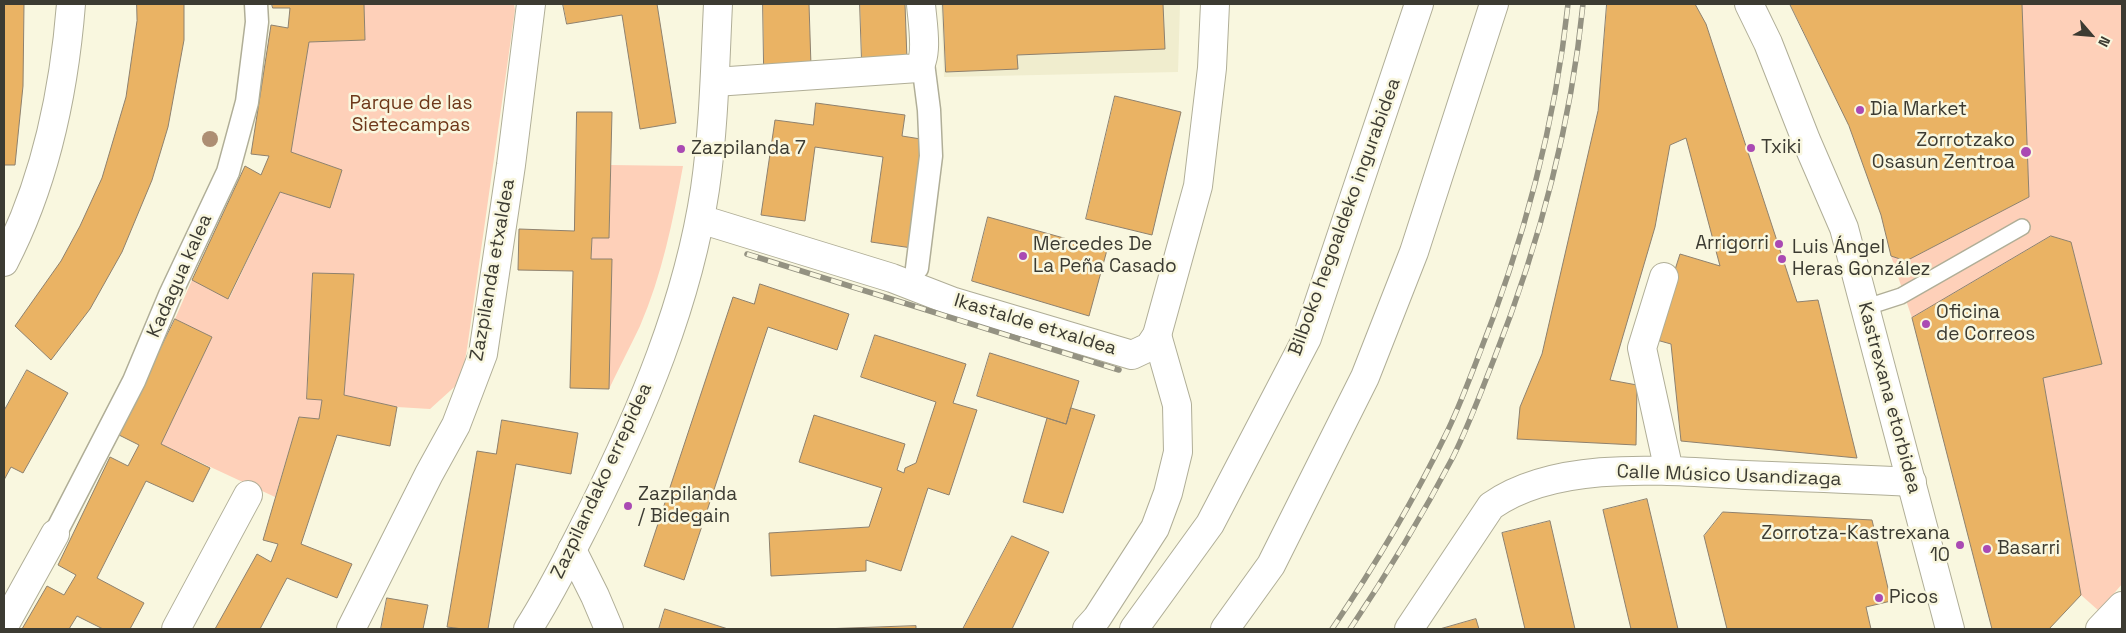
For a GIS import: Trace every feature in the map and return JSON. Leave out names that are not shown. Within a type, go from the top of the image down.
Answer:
[{"type":"main road","points":[[4,262],[23,223],[46,156],[65,65],[71,4]]},
{"type":"main road","name":"Zazpilanda etxaldea","points":[[351,629],[429,474],[456,425],[483,354],[511,165],[531,4]]},
{"type":"main road","name":"Zazpilandako errepidea","points":[[528,629],[572,550],[612,470],[640,408],[668,333],[700,219],[710,144],[718,4]]},
{"type":"main road","points":[[715,82],[918,68],[923,63],[921,4]]},
{"type":"main road","name":"Ikastalde etxaldea","points":[[700,219],[892,278],[954,302],[1132,355],[1149,347],[1156,335],[1198,186],[1212,68],[1215,4]]},
{"type":"main road","name":"Bilboko hegoaldeko ingurabidea","points":[[1134,629],[1210,524],[1307,338],[1419,4]]},
{"type":"main road","points":[[1225,629],[1270,565],[1364,377],[1414,252],[1494,4]]},
{"type":"main road","name":"Kastrexana etorbidea","points":[[1749,4],[1768,43],[1806,140],[1844,228],[1950,629]]},
{"type":"main road","points":[[1664,277],[1642,348],[1669,471]]},
{"type":"main road","points":[[1087,629],[1097,618],[1155,528],[1168,493],[1178,452],[1177,405],[1156,335]]},
{"type":"main road","name":"Calle Músico Usandizaga","points":[[1409,629],[1491,506],[1508,494],[1529,486],[1560,478],[1630,469],[1912,482]]},
{"type":"main road","points":[[176,629],[248,496]]},
{"type":"main road","points":[[4,626],[55,534]]},
{"type":"main road","points":[[572,550],[609,629]]},
{"type":"main road","points":[[2100,629],[2122,606]]},
{"type":"street","name":"Kadagua kalea","points":[[55,534],[134,381],[170,296],[228,172],[247,102],[257,22],[256,4]]},
{"type":"street","points":[[917,268],[931,156],[929,110],[923,63]]},
{"type":"lane","points":[[1864,308],[1902,296],[2022,227]]},
{"type":"shaded area","points":[[941,4],[1180,4],[1178,72],[944,77]]},
{"type":"green space","name":"Parque de las Sietecampas","points":[[364,4],[514,4],[515,10],[467,349],[461,381],[430,409],[397,407],[344,395],[354,275],[314,273],[307,399],[322,400],[319,419],[299,417],[275,497],[161,444],[212,337],[175,319],[192,280],[229,299],[280,192],[330,207],[342,170],[291,152],[309,42],[365,40]]},
{"type":"green space","points":[[2022,4],[2122,4],[2122,584],[2099,611],[2081,595],[2043,378],[2102,364],[2071,242],[2051,236],[1912,318],[1891,256],[1906,261],[2029,197]]},
{"type":"green space","points":[[611,165],[683,166],[671,227],[655,287],[640,326],[609,389],[591,259],[592,238],[609,238]]},
{"type":"building","points":[[4,4],[24,4],[23,86],[15,165],[4,165]]},
{"type":"building","points":[[137,4],[184,4],[184,40],[168,127],[152,180],[122,252],[90,309],[51,360],[15,326],[61,261],[80,226],[102,178],[126,97],[137,21]]},
{"type":"building","points":[[272,4],[364,4],[365,40],[309,42],[291,152],[342,170],[330,208],[280,192],[228,299],[192,280],[245,166],[261,175],[269,156],[251,154],[271,25],[288,28],[290,8],[273,8]]},
{"type":"building","points":[[563,4],[657,4],[676,123],[640,129],[622,15],[567,24]]},
{"type":"building","points":[[763,4],[809,4],[811,66],[764,67]]},
{"type":"building","points":[[860,4],[905,4],[907,60],[862,62]]},
{"type":"building","points":[[943,4],[1163,4],[1165,49],[1017,55],[1018,69],[946,72]]},
{"type":"building","points":[[1607,4],[1695,4],[1706,24],[1797,302],[1818,300],[1857,458],[1681,441],[1671,344],[1653,339],[1680,254],[1720,266],[1686,138],[1670,145],[1655,227],[1610,380],[1637,385],[1636,445],[1517,439],[1520,407],[1542,354],[1598,111]]},
{"type":"building","points":[[1790,4],[2022,4],[2029,197],[1906,261],[1891,256],[1881,215],[1849,126]]},
{"type":"building","points":[[1115,96],[1181,112],[1152,235],[1086,219]]},
{"type":"building","points":[[816,103],[905,115],[902,136],[927,140],[912,248],[871,242],[883,157],[815,147],[805,221],[761,215],[775,120],[813,125]]},
{"type":"building","points":[[577,112],[612,112],[609,238],[592,238],[591,259],[612,259],[609,389],[570,388],[573,271],[518,270],[519,229],[574,231]]},
{"type":"building","points":[[988,217],[1107,250],[1089,316],[972,281]]},
{"type":"building","points":[[2051,236],[2071,242],[2102,364],[2043,378],[2081,595],[2049,629],[1992,629],[1912,318]]},
{"type":"building","points":[[313,273],[354,274],[344,395],[397,407],[390,446],[337,435],[301,544],[352,564],[337,598],[287,578],[260,629],[215,629],[257,554],[271,562],[278,544],[263,540],[299,417],[319,419],[322,400],[307,399]]},
{"type":"building","points":[[760,284],[849,314],[837,350],[768,327],[684,580],[644,566],[733,297],[754,304]]},
{"type":"building","points":[[175,319],[212,337],[161,444],[210,468],[193,502],[146,481],[97,578],[144,603],[130,629],[103,629],[77,616],[69,629],[22,629],[47,586],[64,595],[76,575],[58,565],[110,457],[128,466],[139,445],[119,435]]},
{"type":"building","points":[[875,335],[966,364],[953,403],[977,410],[949,495],[928,488],[901,571],[866,560],[866,571],[771,576],[769,533],[869,527],[882,488],[799,462],[814,415],[905,444],[897,470],[904,473],[905,468],[916,463],[936,402],[861,377]]},
{"type":"building","points":[[990,353],[1079,381],[1066,424],[977,396]]},
{"type":"building","points":[[27,370],[68,393],[23,473],[11,467],[4,480],[4,411]]},
{"type":"building","points":[[1071,408],[1095,415],[1063,513],[1023,502],[1047,418],[1066,424]]},
{"type":"building","points":[[502,420],[578,433],[571,474],[516,464],[488,629],[447,627],[477,451],[496,454]]},
{"type":"building","points":[[1647,499],[1678,629],[1631,629],[1603,510]]},
{"type":"building","points":[[1723,512],[1872,520],[1891,601],[1866,607],[1871,629],[1727,629],[1704,536]]},
{"type":"building","points":[[1550,521],[1575,629],[1525,629],[1502,533]]},
{"type":"building","points":[[1012,536],[1049,552],[1012,629],[963,629]]},
{"type":"building","points":[[387,598],[428,605],[423,629],[381,629]]},
{"type":"building","points":[[665,609],[728,629],[659,629]]},
{"type":"building","points":[[1476,619],[1479,629],[1440,629]]},
{"type":"building","points":[[916,626],[916,629],[822,629]]},
{"type":"railway","points":[[1332,629],[1363,582],[1420,484],[1458,409],[1492,322],[1521,233],[1545,142],[1562,50],[1568,4]]},
{"type":"railway","points":[[1350,629],[1404,544],[1453,457],[1475,408],[1510,316],[1539,228],[1551,184],[1570,94],[1583,4]]},
{"type":"railway","points":[[747,254],[1119,370]]},
{"type":"place","name":"Dia Market","points":[[1860,110]]},
{"type":"place","name":"Txiki","points":[[1751,148]]},
{"type":"place","name":"Zazpilanda 7","points":[[681,149]]},
{"type":"place","name":"Zorrotzako Osasun Zentroa","points":[[2026,152]]},
{"type":"place","name":"Arrigorri","points":[[1779,244]]},
{"type":"place","name":"Mercedes De La Peña Casado","points":[[1023,256]]},
{"type":"place","name":"Luis Ángel Heras González","points":[[1782,259]]},
{"type":"place","name":"Oficina de Correos","points":[[1926,324]]},
{"type":"place","name":"Zazpilanda / Bidegain","points":[[628,506]]},
{"type":"place","name":"Zorrotza-Kastrexana 10","points":[[1960,545]]},
{"type":"place","name":"Basarri","points":[[1987,549]]},
{"type":"place","name":"Picos","points":[[1879,598]]}]
